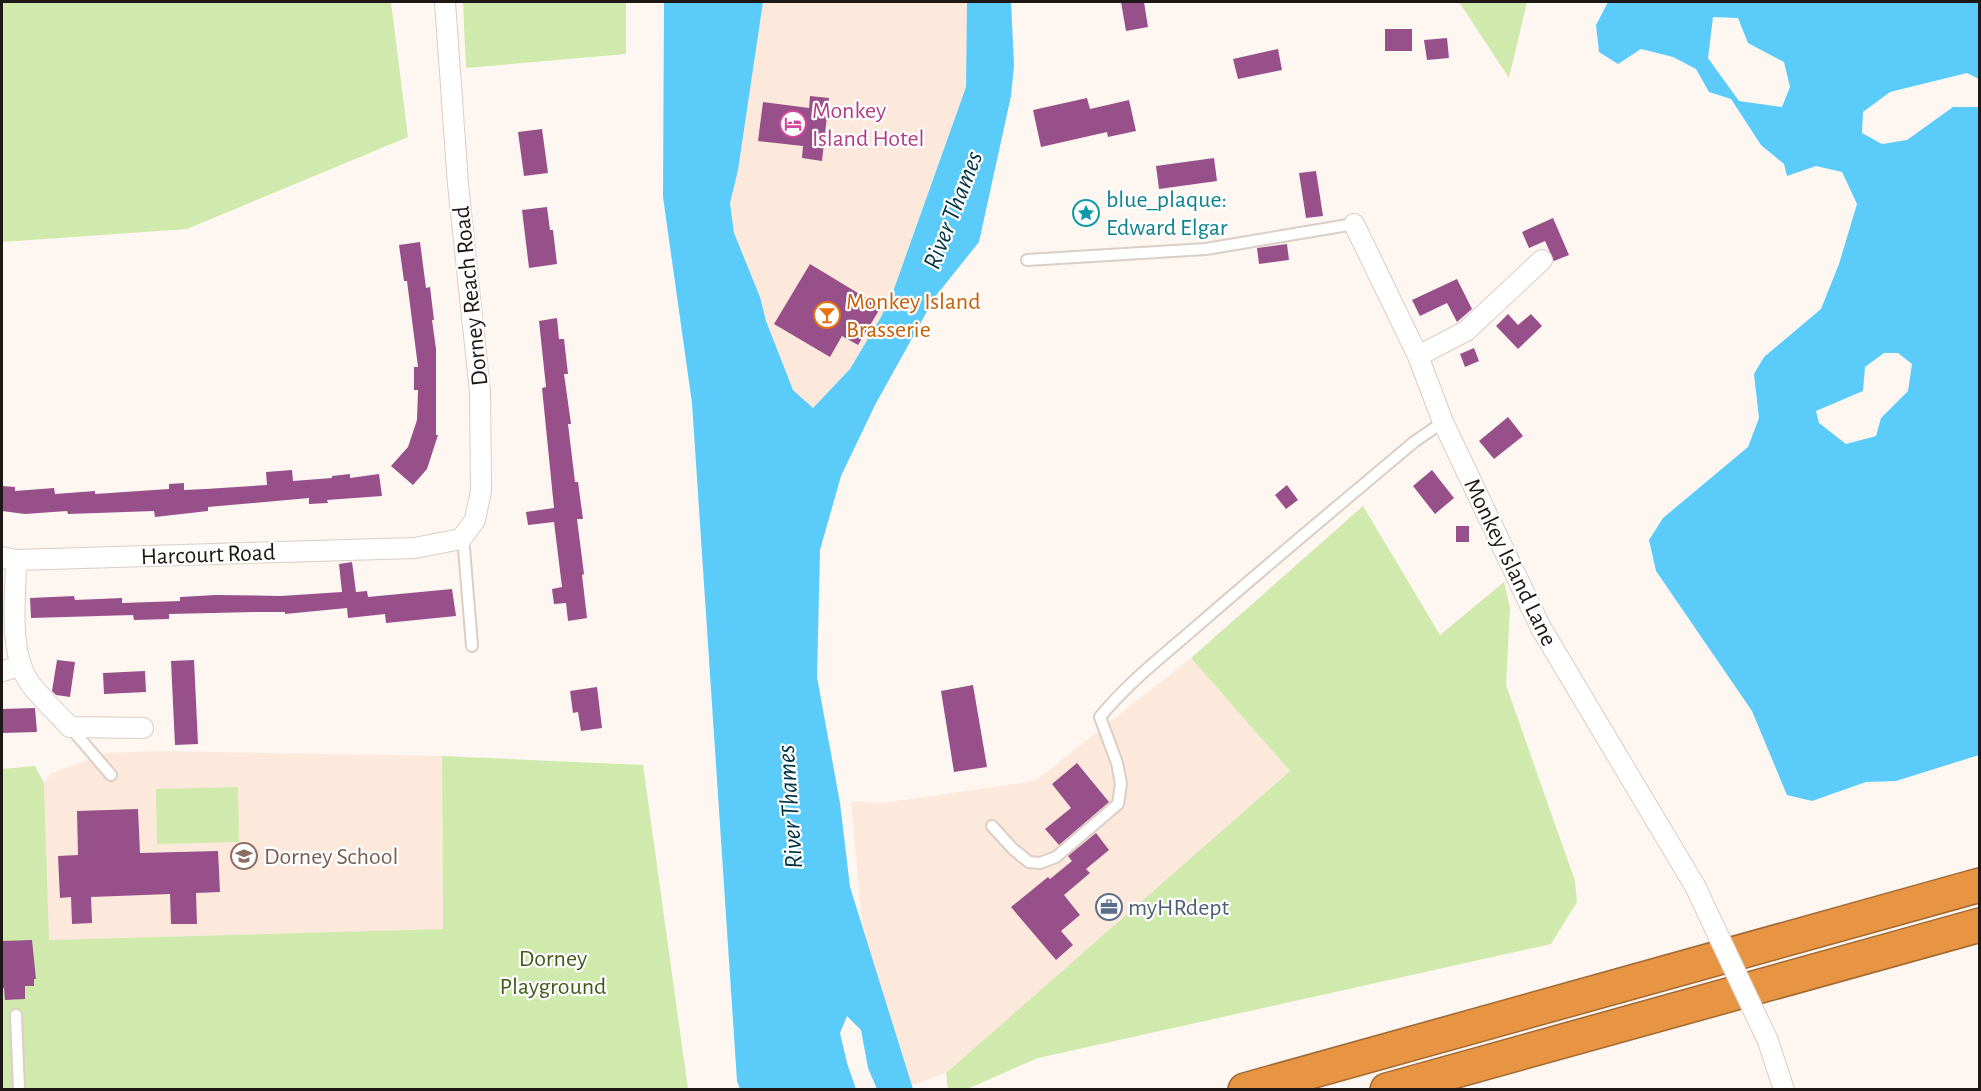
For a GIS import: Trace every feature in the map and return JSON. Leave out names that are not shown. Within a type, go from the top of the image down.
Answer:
[{"type":"highway","points":[[1245,1089],[1980,885]]},
{"type":"highway","points":[[1387,1089],[1980,925]]},
{"type":"street","name":"Dorney Reach Road","points":[[445,2],[458,184],[480,392],[481,491],[475,520],[460,539]]},
{"type":"street","name":"Monkey Island Lane","points":[[1354,224],[1418,356],[1443,422],[1541,628],[1695,886],[1768,1041],[1784,1089]]},
{"type":"street","points":[[1418,356],[1466,331],[1542,260]]},
{"type":"street","name":"Harcourt Road","points":[[9,558],[415,548],[460,539]]},
{"type":"street","points":[[9,558],[15,642],[8,671],[31,685],[70,727],[143,728]]},
{"type":"lane","points":[[1027,260],[1206,249],[1354,224]]},
{"type":"lane","points":[[992,826],[1013,849],[1029,861],[1040,863],[1056,857],[1118,804],[1121,784],[1117,763],[1101,717],[1111,705],[1239,590],[1414,442],[1443,422]]},
{"type":"lane","points":[[460,539],[464,548],[472,646]]},
{"type":"lane","points":[[70,727],[111,775]]},
{"type":"lane","points":[[16,1015],[19,1089]]},
{"type":"shaded area","points":[[763,2],[967,2],[966,87],[894,289],[881,317],[850,369],[813,408],[793,390],[766,321],[760,297],[734,233],[730,203],[738,170]]},
{"type":"shaded area","points":[[1191,658],[1290,771],[946,1073],[905,1088],[862,923],[851,801],[883,803],[1035,781]]},
{"type":"shaded area","name":"Dorney School","points":[[160,751],[442,756],[443,929],[49,940],[44,783],[52,773],[106,753]]},
{"type":"green space","points":[[2,2],[391,2],[408,137],[187,229],[2,242]]},
{"type":"green space","points":[[463,2],[626,2],[626,54],[466,68]]},
{"type":"green space","points":[[1459,2],[1527,2],[1509,78]]},
{"type":"green space","points":[[1363,506],[1440,635],[1504,582],[1510,608],[1506,685],[1575,881],[1577,902],[1551,944],[1038,1058],[967,1089],[948,1089],[946,1073],[1290,771],[1191,658]]},
{"type":"green space","name":"Dorney Playground","points":[[442,756],[643,765],[688,1089],[2,1089],[2,769],[35,766],[44,783],[49,940],[443,929]]},
{"type":"green space","points":[[238,787],[239,842],[157,844],[156,789]]},
{"type":"water","name":"River Thames","points":[[664,2],[763,2],[738,170],[730,203],[734,233],[760,297],[766,321],[793,390],[813,408],[850,369],[881,317],[894,289],[966,87],[967,2],[1011,2],[1014,65],[1011,96],[979,242],[935,297],[875,405],[841,476],[820,550],[817,677],[840,803],[850,887],[913,1089],[877,1089],[868,1068],[861,1030],[847,1016],[840,1033],[856,1089],[740,1089],[737,1081],[692,403],[663,197]]},
{"type":"water","points":[[1608,2],[1979,2],[1979,79],[1967,73],[1890,92],[1863,112],[1862,133],[1882,144],[1907,140],[1953,107],[1979,107],[1979,755],[1896,781],[1866,782],[1812,801],[1787,795],[1752,711],[1656,571],[1649,540],[1663,518],[1748,447],[1759,418],[1754,374],[1764,357],[1821,309],[1839,264],[1857,204],[1842,172],[1816,166],[1787,176],[1784,164],[1761,145],[1731,99],[1709,92],[1696,69],[1673,57],[1641,49],[1618,64],[1599,52],[1596,25]],"holes":[[[1713,17],[1738,18],[1748,43],[1784,62],[1790,87],[1782,107],[1739,101],[1708,58]],[[1884,353],[1898,353],[1912,364],[1908,391],[1881,418],[1876,436],[1846,444],[1819,423],[1816,411],[1863,391],[1865,367]]]},
{"type":"building","points":[[1121,2],[1144,2],[1148,27],[1126,31]]},
{"type":"building","points":[[1385,29],[1412,29],[1412,51],[1385,51]]},
{"type":"building","points":[[1447,38],[1449,58],[1427,60],[1424,40]]},
{"type":"building","points":[[1278,49],[1282,70],[1238,79],[1233,59]]},
{"type":"building","name":"Monkey Island Hotel","points":[[810,96],[829,98],[822,161],[802,158],[803,146],[758,141],[763,102],[809,108]]},
{"type":"building","points":[[1087,98],[1090,109],[1129,100],[1136,131],[1108,137],[1107,132],[1041,147],[1033,110]]},
{"type":"building","points":[[542,129],[548,173],[524,176],[518,132]]},
{"type":"building","points":[[1214,158],[1217,181],[1159,189],[1156,166]]},
{"type":"building","points":[[1316,171],[1323,216],[1306,218],[1299,173]]},
{"type":"building","points":[[547,207],[550,230],[553,230],[557,264],[529,268],[522,210]]},
{"type":"building","points":[[1553,218],[1569,255],[1554,261],[1545,241],[1529,248],[1522,232]]},
{"type":"building","points":[[420,242],[426,288],[430,287],[434,320],[432,320],[436,349],[436,435],[438,435],[427,469],[413,485],[391,466],[408,447],[417,420],[418,390],[414,390],[414,367],[418,367],[407,281],[404,281],[399,245]]},
{"type":"building","points":[[1287,244],[1289,260],[1259,264],[1257,248]]},
{"type":"building","name":"Monkey Island Brasserie","points":[[810,264],[881,307],[858,345],[842,336],[830,357],[774,324]]},
{"type":"building","points":[[1457,279],[1472,309],[1457,322],[1447,303],[1420,316],[1412,300]]},
{"type":"building","points":[[1508,314],[1518,325],[1531,314],[1542,326],[1518,349],[1496,326]]},
{"type":"building","points":[[557,318],[559,339],[564,339],[568,374],[564,374],[571,424],[568,424],[575,482],[578,482],[583,519],[577,519],[587,618],[568,621],[566,603],[554,604],[552,589],[562,587],[554,522],[528,525],[526,512],[554,508],[542,388],[546,387],[539,321]]},
{"type":"building","points":[[1474,348],[1479,361],[1465,367],[1460,354]]},
{"type":"building","points":[[1508,417],[1523,436],[1494,459],[1479,441]]},
{"type":"building","points":[[292,470],[293,481],[350,474],[350,478],[379,474],[382,496],[327,500],[328,503],[309,504],[309,498],[208,507],[208,511],[155,517],[154,511],[68,514],[67,511],[25,514],[2,511],[2,486],[15,487],[15,491],[54,488],[55,494],[169,489],[169,484],[184,483],[184,490],[206,489],[267,485],[266,472]]},
{"type":"building","points":[[1432,470],[1454,498],[1435,514],[1413,486]]},
{"type":"building","points":[[1287,485],[1298,500],[1286,509],[1275,495]]},
{"type":"building","points":[[1456,526],[1469,526],[1469,542],[1456,542]]},
{"type":"building","points":[[352,562],[356,592],[367,591],[368,597],[452,589],[456,616],[386,623],[385,614],[348,618],[347,608],[285,614],[285,612],[255,612],[169,614],[169,619],[134,620],[133,615],[31,618],[30,598],[74,596],[75,600],[122,598],[122,603],[180,601],[180,597],[216,595],[281,596],[342,592],[339,564]]},
{"type":"building","points":[[57,660],[75,662],[70,697],[56,695],[52,691]]},
{"type":"building","points":[[194,660],[198,744],[175,745],[171,661]]},
{"type":"building","points":[[145,671],[146,692],[104,694],[103,673]]},
{"type":"building","points":[[973,685],[987,767],[954,772],[941,691]]},
{"type":"building","points":[[597,687],[602,728],[581,731],[578,712],[573,713],[570,691]]},
{"type":"building","points":[[35,708],[37,732],[2,733],[2,709]]},
{"type":"building","points":[[1077,763],[1109,802],[1059,845],[1045,829],[1071,808],[1052,784]]},
{"type":"building","points":[[138,809],[140,853],[218,851],[220,892],[196,893],[197,924],[171,924],[170,894],[91,897],[92,923],[72,924],[71,897],[60,898],[58,856],[78,855],[77,811]]},
{"type":"building","points":[[1096,833],[1109,850],[1086,869],[1090,873],[1064,895],[1080,915],[1061,931],[1073,945],[1056,960],[1011,907],[1072,861],[1068,856]]},
{"type":"building","points":[[32,940],[36,979],[34,979],[34,986],[25,986],[25,999],[5,1000],[4,988],[2,988],[2,941]]},
{"type":"place","name":"Monkey Island Hotel","points":[[793,124]]},
{"type":"place","name":"blue_plaque: Edward Elgar","points":[[1086,213]]},
{"type":"place","name":"Monkey Island Brasserie","points":[[827,315]]},
{"type":"place","name":"Dorney School","points":[[244,856]]},
{"type":"place","name":"myHRdept","points":[[1109,907]]}]
